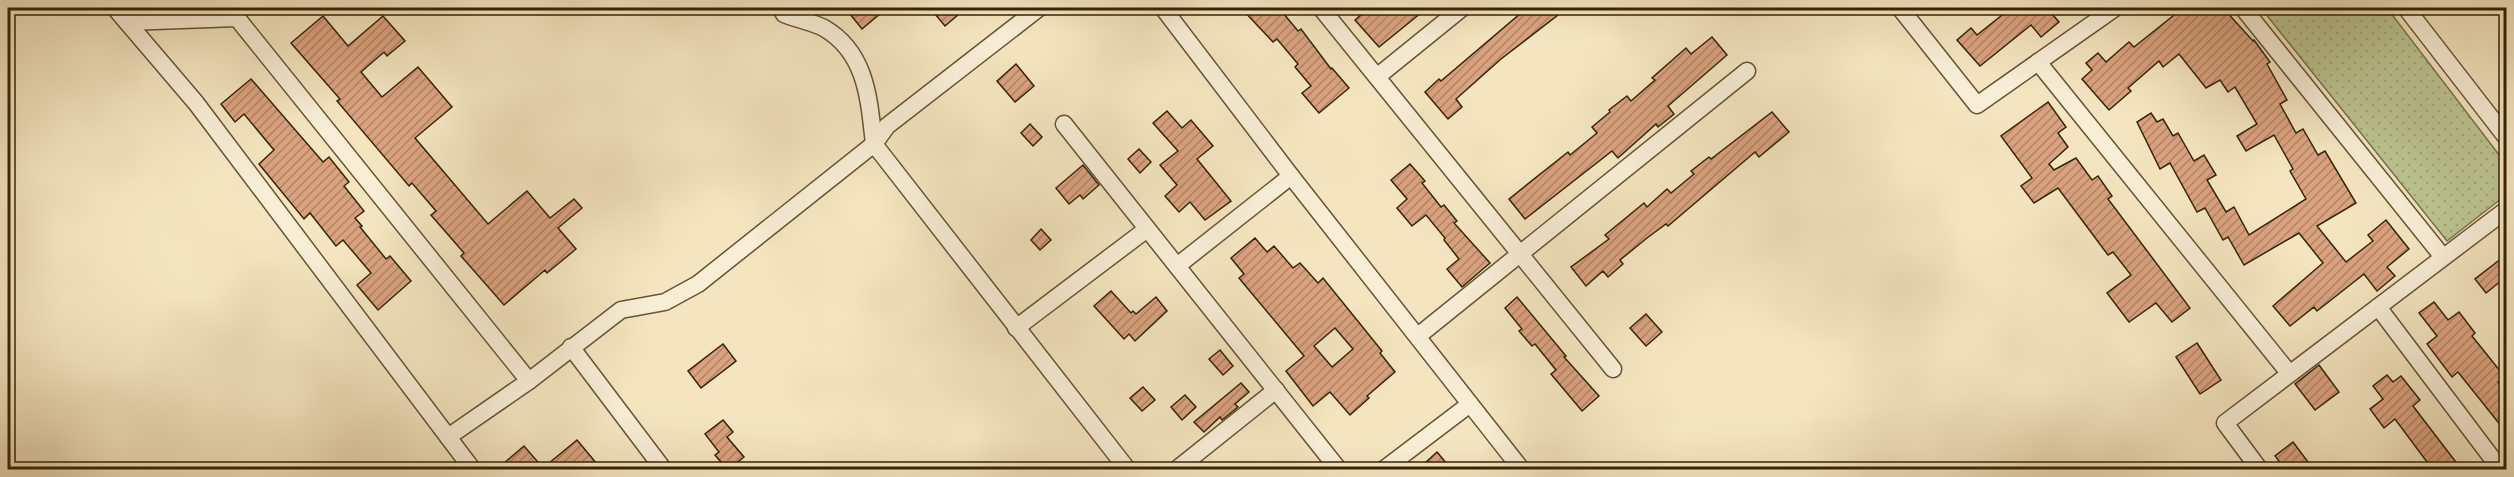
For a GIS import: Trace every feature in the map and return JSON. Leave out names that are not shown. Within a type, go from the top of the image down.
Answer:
[{"type":"street","points":[[115,8],[196,103],[473,470]]},
{"type":"street","points":[[781,8],[784,14],[824,28],[850,50],[868,89],[874,144],[1128,470]]},
{"type":"street","points":[[448,437],[529,381],[621,310],[665,302],[698,284],[874,144],[887,126],[1040,8]]},
{"type":"street","points":[[1163,8],[1291,176],[1522,470]]},
{"type":"street","points":[[1321,8],[1613,369]]},
{"type":"street","points":[[1378,76],[1462,8]]},
{"type":"street","points":[[1900,8],[1977,105],[2115,8]]},
{"type":"street","points":[[2243,8],[2443,257]]},
{"type":"street","points":[[2406,8],[2506,137]]},
{"type":"street","points":[[127,22],[233,13],[529,381]]},
{"type":"street","points":[[2038,62],[2289,373]]},
{"type":"street","points":[[1418,336],[1747,71]]},
{"type":"street","points":[[1064,124],[1339,470]]},
{"type":"street","points":[[1177,266],[1291,176]]},
{"type":"street","points":[[2260,470],[2225,423],[2506,210]]},
{"type":"street","points":[[1016,328],[1147,229]]},
{"type":"street","points":[[2378,307],[2501,470]]},
{"type":"street","points":[[572,347],[664,470]]},
{"type":"street","points":[[1176,470],[1276,390]]},
{"type":"street","points":[[1383,470],[1470,404]]},
{"type":"green space","points":[[2261,8],[2387,8],[2506,164],[2506,195],[2447,241]]},
{"type":"building","points":[[857,8],[887,8],[862,29],[850,14]]},
{"type":"building","points":[[930,8],[966,8],[945,26]]},
{"type":"building","points":[[1241,8],[1279,8],[1298,31],[1301,29],[1331,69],[1349,88],[1319,113],[1302,93],[1311,86],[1295,67],[1298,64],[1277,39],[1273,42]]},
{"type":"building","points":[[1369,8],[1379,8],[1385,14],[1393,8],[1427,8],[1379,47],[1355,20]]},
{"type":"building","points":[[1527,8],[1567,8],[1501,59],[1456,99],[1462,107],[1448,119],[1425,92]]},
{"type":"building","points":[[2011,8],[2047,8],[2059,22],[2041,37],[2031,25],[1980,66],[1957,40],[1971,28],[1977,35]]},
{"type":"building","points":[[2183,8],[2223,8],[2254,40],[2270,62],[2267,64],[2287,100],[2280,104],[2296,133],[2303,129],[2318,155],[2325,151],[2356,203],[2317,226],[2346,262],[2373,241],[2368,235],[2386,220],[2409,249],[2387,267],[2395,276],[2377,291],[2364,274],[2317,311],[2314,307],[2290,326],[2273,306],[2323,263],[2299,233],[2244,265],[2228,237],[2223,240],[2205,208],[2197,212],[2170,163],[2160,169],[2137,122],[2151,113],[2157,122],[2163,119],[2173,136],[2178,133],[2194,161],[2204,155],[2216,175],[2207,180],[2226,212],[2234,207],[2249,235],[2306,199],[2274,135],[2246,151],[2237,136],[2257,124],[2235,87],[2228,92],[2220,80],[2206,88],[2179,54],[2163,67],[2159,61],[2128,88],[2131,91],[2109,110],[2082,79],[2092,70],[2086,63],[2098,53],[2106,62],[2129,42],[2134,47]]},
{"type":"building","points":[[323,16],[348,46],[383,16],[405,41],[387,56],[384,52],[361,72],[382,97],[418,67],[452,107],[415,138],[488,224],[527,191],[550,218],[574,199],[582,208],[558,228],[576,249],[547,273],[545,270],[504,305],[461,256],[464,253],[431,215],[436,211],[412,183],[409,186],[337,101],[340,99],[291,43]]},
{"type":"building","points":[[1712,37],[1727,55],[1668,106],[1674,114],[1658,127],[1656,124],[1618,158],[1612,151],[1525,219],[1509,199],[1568,152],[1570,155],[1597,133],[1592,127],[1610,112],[1609,110],[1627,96],[1631,101],[1655,80],[1652,78],[1686,48],[1691,54]]},
{"type":"building","points":[[1016,64],[1034,86],[1015,102],[997,81]]},
{"type":"building","points":[[251,79],[323,162],[329,157],[349,182],[344,186],[364,211],[355,218],[362,226],[360,227],[386,259],[390,256],[411,281],[378,310],[357,285],[371,273],[343,240],[336,246],[310,213],[304,219],[259,164],[274,150],[244,114],[235,122],[221,104]]},
{"type":"building","points":[[2048,102],[2066,127],[2058,133],[2068,147],[2049,164],[2054,170],[2076,158],[2092,180],[2098,176],[2112,196],[2108,199],[2190,308],[2172,322],[2156,303],[2129,322],[2107,293],[2131,275],[2113,252],[2108,255],[2058,188],[2034,203],[2021,186],[2032,178],[2001,136]]},
{"type":"building","points":[[1167,111],[1182,128],[1191,120],[1213,146],[1197,159],[1231,201],[1205,220],[1190,202],[1179,212],[1165,196],[1177,185],[1160,165],[1178,151],[1153,123]]},
{"type":"building","points":[[1772,112],[1789,132],[1759,157],[1755,152],[1668,226],[1666,224],[1647,238],[1620,260],[1623,264],[1608,277],[1603,271],[1586,286],[1571,267],[1609,239],[1605,235],[1644,203],[1647,207],[1667,189],[1671,193],[1694,174],[1691,171],[1709,157],[1711,159]]},
{"type":"building","points":[[1030,124],[1042,137],[1033,146],[1021,133]]},
{"type":"building","points":[[1139,149],[1151,162],[1140,173],[1128,159]]},
{"type":"building","points":[[1410,164],[1425,181],[1422,183],[1441,207],[1444,205],[1457,221],[1454,223],[1490,263],[1462,287],[1447,269],[1459,259],[1444,240],[1445,238],[1426,215],[1412,226],[1397,208],[1407,199],[1391,180]]},
{"type":"building","points":[[1083,165],[1099,185],[1083,199],[1080,195],[1069,204],[1056,188]]},
{"type":"building","points":[[1041,229],[1051,240],[1040,250],[1031,240]]},
{"type":"building","points":[[1255,238],[1267,252],[1274,246],[1293,268],[1300,263],[1318,283],[1323,278],[1382,351],[1380,353],[1395,372],[1367,396],[1369,398],[1350,415],[1330,392],[1313,406],[1286,371],[1304,356],[1239,278],[1244,274],[1231,258]],"holes":[[[1335,328],[1353,349],[1332,367],[1314,346]]]},
{"type":"building","points":[[2506,255],[2506,277],[2486,293],[2475,279]]},
{"type":"building","points":[[1111,291],[1131,313],[1133,311],[1136,314],[1156,297],[1167,311],[1135,341],[1129,334],[1124,339],[1094,306]]},
{"type":"building","points":[[1517,297],[1566,356],[1564,357],[1599,396],[1582,411],[1551,374],[1556,370],[1535,344],[1532,346],[1519,331],[1522,329],[1505,308]]},
{"type":"building","points":[[2434,302],[2448,320],[2459,312],[2475,333],[2472,336],[2505,377],[2498,382],[2506,393],[2506,432],[2458,372],[2452,377],[2427,344],[2437,336],[2419,313]]},
{"type":"building","points":[[1646,314],[1662,332],[1646,346],[1630,328]]},
{"type":"building","points":[[2197,343],[2221,380],[2200,394],[2176,357]]},
{"type":"building","points":[[723,344],[736,361],[701,388],[688,371]]},
{"type":"building","points":[[1220,350],[1233,366],[1223,375],[1209,359]]},
{"type":"building","points":[[2319,365],[2339,392],[2315,410],[2295,384]]},
{"type":"building","points":[[2387,375],[2393,382],[2401,376],[2420,400],[2413,406],[2462,470],[2433,470],[2395,419],[2384,428],[2370,409],[2383,399],[2373,386]]},
{"type":"building","points":[[1241,383],[1249,392],[1235,404],[1238,407],[1222,420],[1220,417],[1204,432],[1194,422]]},
{"type":"building","points":[[1143,387],[1155,400],[1142,411],[1130,398]]},
{"type":"building","points":[[1185,395],[1196,407],[1182,420],[1171,407]]},
{"type":"building","points":[[723,420],[733,432],[727,437],[744,457],[728,470],[715,455],[719,452],[705,434]]},
{"type":"building","points":[[577,440],[602,470],[496,470],[524,446],[543,468]]},
{"type":"building","points":[[2293,442],[2314,470],[2286,470],[2275,456]]},
{"type":"building","points":[[1437,452],[1452,470],[1432,470],[1426,462]]}]
